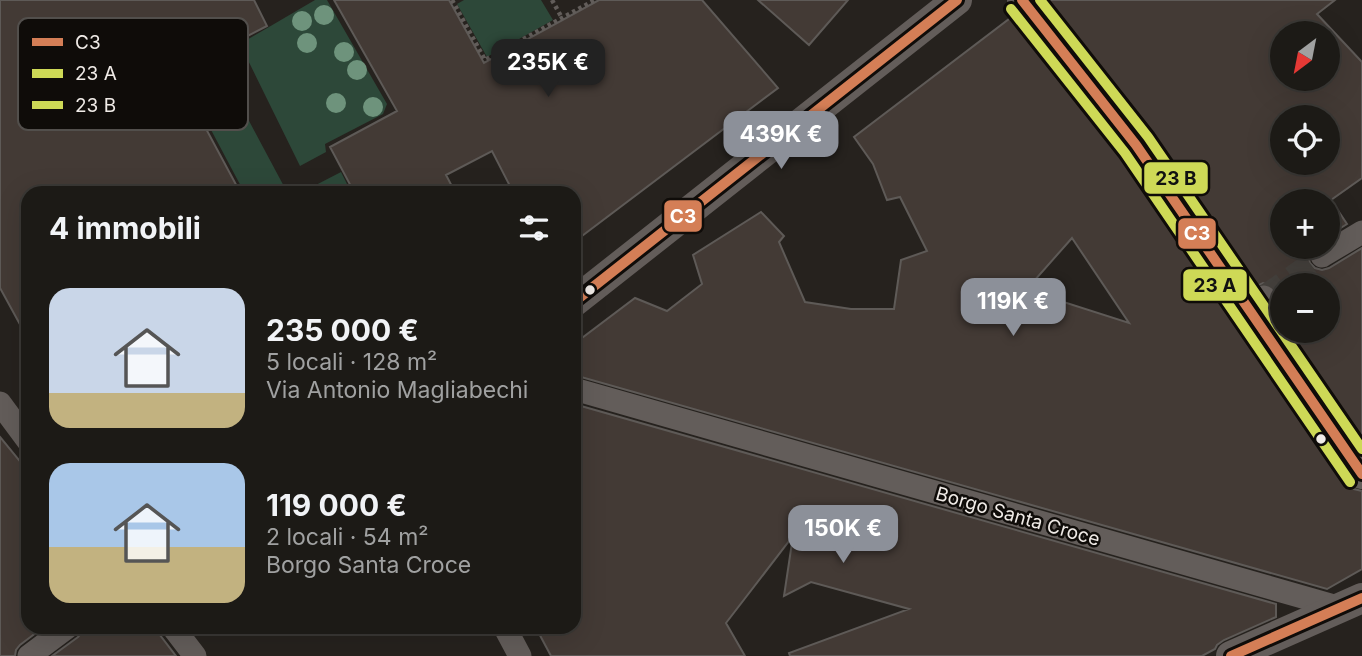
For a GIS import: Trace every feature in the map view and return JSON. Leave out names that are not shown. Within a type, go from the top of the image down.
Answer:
[{"type":"street","points":[[581,296],[957,0]]},
{"type":"street","points":[[1022,0],[1257,302],[1362,474]]},
{"type":"street","points":[[1340,245],[1362,232]]},
{"type":"street","name":"Borgo Santa Croce","points":[[581,391],[1352,603]]},
{"type":"street","points":[[0,403],[21,432]]},
{"type":"street","points":[[1231,656],[1352,603]]},
{"type":"street","points":[[29,656],[58,634]]},
{"type":"street","points":[[178,634],[195,656]]},
{"type":"street","points":[[508,634],[520,656]]},
{"type":"path","points":[[452,0],[485,60],[595,0]]},
{"type":"path","points":[[552,0],[562,18]]},
{"type":"green space","points":[[315,0],[327,0],[387,104],[383,114],[325,144],[326,152],[300,166],[248,60],[248,39]]},
{"type":"green space","points":[[464,0],[541,0],[553,20],[487,57],[457,4]]},
{"type":"green space","points":[[248,119],[284,186],[241,186],[211,130],[248,130]]},
{"type":"green space","points":[[341,172],[348,186],[314,186]]},
{"type":"building","points":[[0,0],[254,0],[267,26],[248,36],[248,18],[18,18],[18,130],[207,130],[237,186],[21,186],[21,326],[0,288]]},
{"type":"building","points":[[334,0],[449,0],[484,63],[599,0],[702,0],[778,88],[581,237],[581,186],[510,186],[492,151],[446,175],[452,186],[351,186],[330,147],[397,111]]},
{"type":"building","points":[[758,0],[848,0],[809,45]]},
{"type":"building","points":[[1044,0],[1335,0],[1317,14],[1324,21],[1270,21],[1270,91],[1340,91],[1340,39],[1362,62],[1362,178],[1340,194],[1340,189],[1270,189],[1270,259],[1309,259],[1315,268],[1322,270],[1362,248],[1362,443],[1293,343],[1340,343],[1340,273],[1270,273],[1270,285],[1263,283],[1255,287],[1150,135]]},
{"type":"building","points":[[1013,16],[1122,155],[1348,484],[1362,491],[1362,569],[1327,589],[581,377],[581,339],[635,298],[667,311],[702,284],[693,255],[761,212],[784,236],[779,242],[805,302],[851,309],[894,309],[901,260],[927,251],[900,197],[887,200],[873,164],[854,137]],"holes":[[[1072,238],[1129,323],[1026,290]]]},
{"type":"building","points":[[1340,214],[1347,224],[1340,228]]},
{"type":"building","points":[[581,406],[1276,604],[1276,617],[1224,640],[1202,656],[790,656],[789,653],[909,609],[811,582],[784,596],[793,536],[726,623],[745,656],[551,656],[539,634],[581,634]]},
{"type":"building","points":[[0,437],[21,462],[21,634],[34,634],[20,645],[15,656],[0,656]]},
{"type":"building","points":[[80,634],[159,634],[176,656],[52,656]]},
{"type":"tunnel","points":[[1264,297],[1318,259]]},
{"type":"transit line","name":"C3","points":[[581,296],[957,0]]},
{"type":"transit line","name":"C3","points":[[1022,0],[1136,145],[1362,474]]},
{"type":"transit line","points":[[1040,0],[1148,137],[1362,449]]},
{"type":"transit line","points":[[1011,9],[1125,153],[1350,482]]},
{"type":"transit line","name":"C3","points":[[1231,656],[1362,598]]}]
